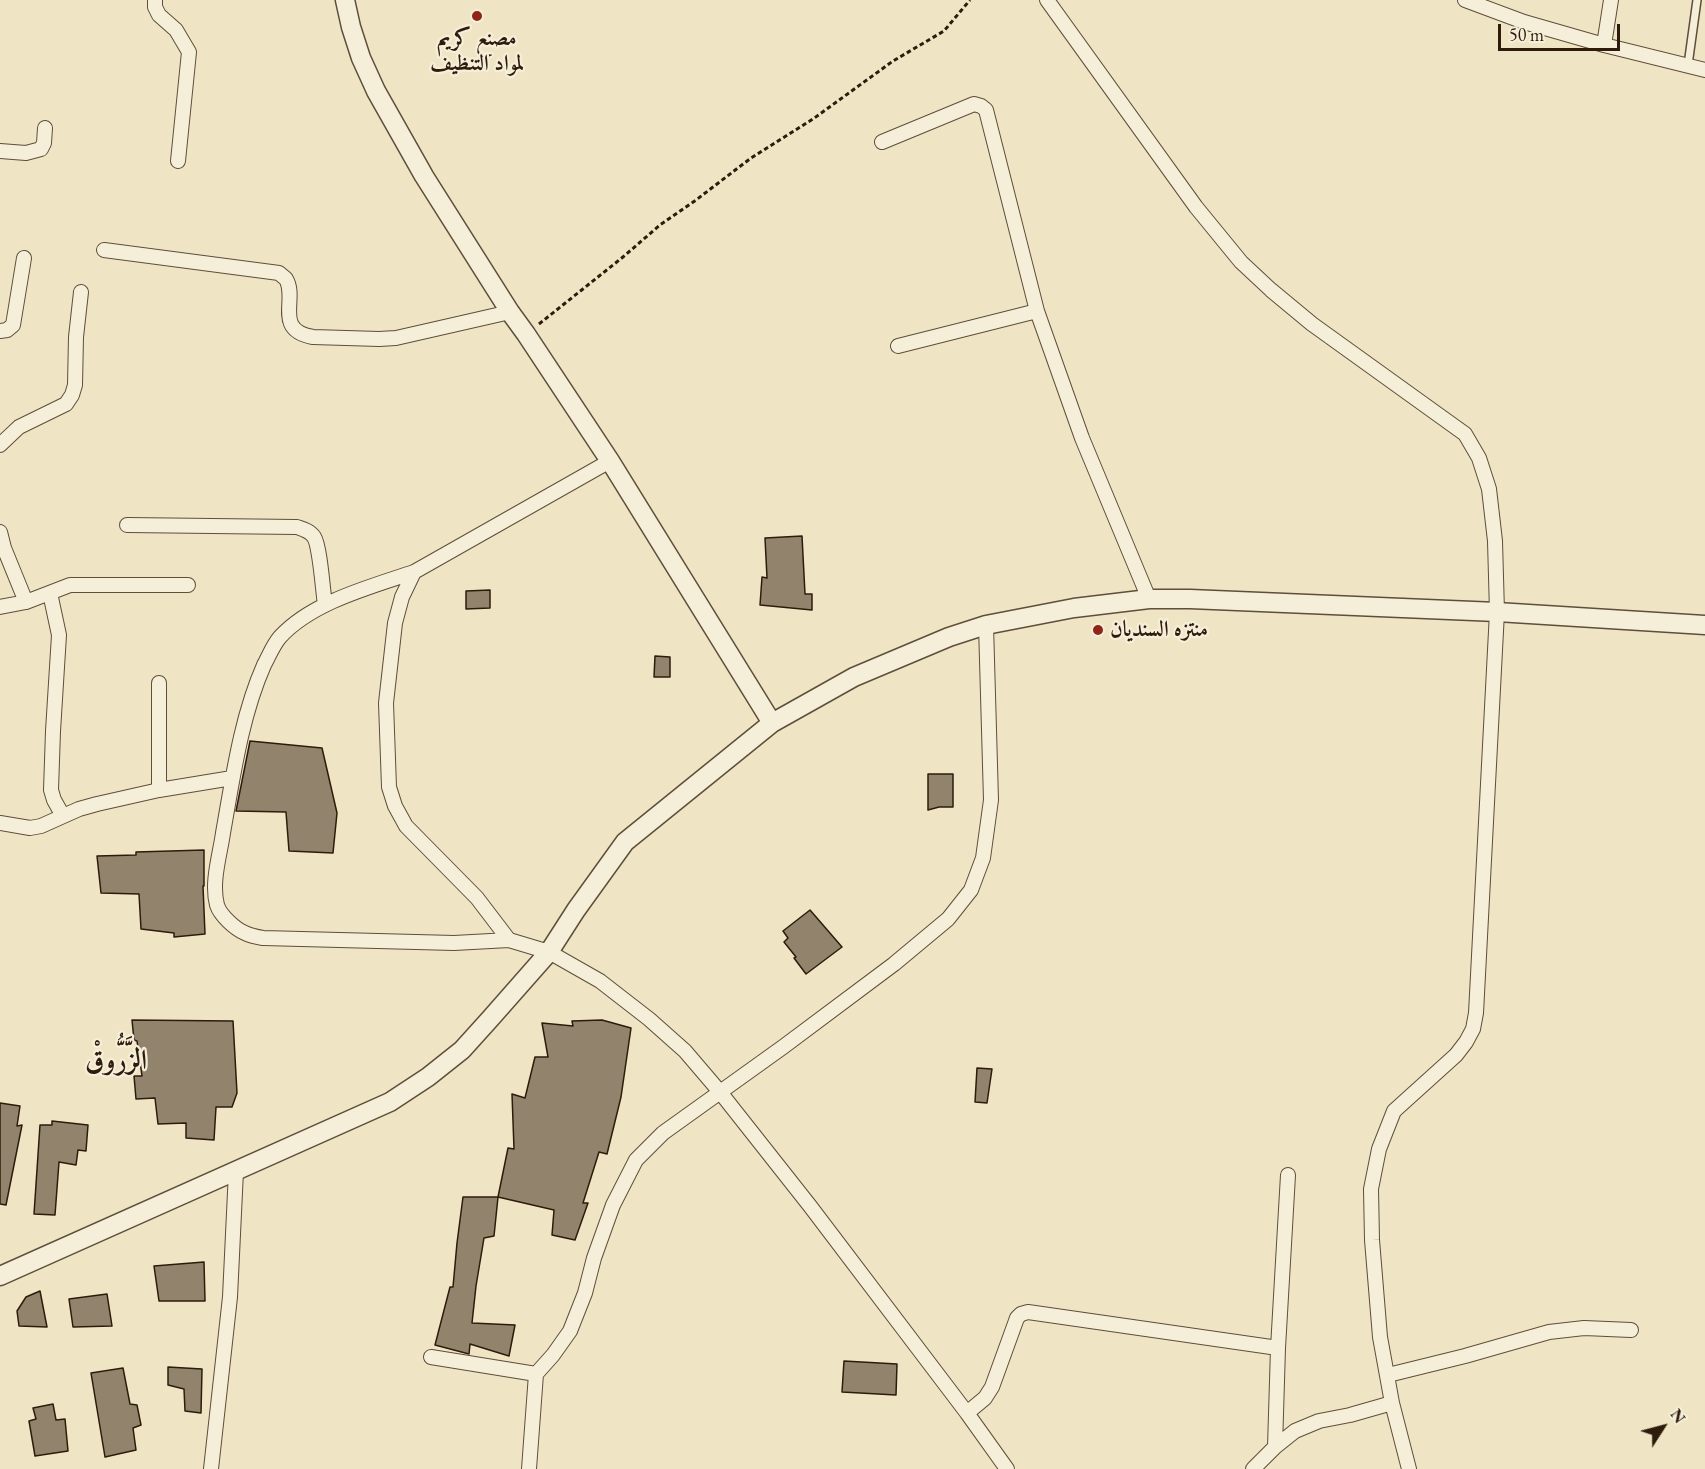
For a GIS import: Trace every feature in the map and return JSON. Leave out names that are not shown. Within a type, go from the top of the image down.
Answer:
[{"type":"street","points":[[154,0],[159,15],[176,30],[189,52],[178,161]]},
{"type":"street","points":[[345,0],[361,58],[376,91],[424,176],[510,312],[610,461],[772,723]]},
{"type":"street","points":[[1047,0],[1196,207],[1241,262],[1312,324],[1465,434],[1479,458],[1489,489],[1495,541],[1497,612],[1478,991],[1473,1029],[1456,1055],[1394,1111],[1379,1149],[1371,1189],[1372,1240],[1380,1337],[1392,1403],[1409,1469]]},
{"type":"street","points":[[1465,0],[1524,22],[1705,70]]},
{"type":"street","points":[[1604,45],[1611,0]]},
{"type":"street","points":[[882,142],[974,104],[986,110],[1037,311],[1082,438],[1149,599]]},
{"type":"street","points":[[0,150],[26,153],[41,148],[44,144],[45,128]]},
{"type":"street","points":[[104,250],[279,273],[286,279],[289,287],[288,318],[303,335],[313,337],[396,338],[510,312]]},
{"type":"street","points":[[0,331],[7,330],[13,325],[24,258]]},
{"type":"street","points":[[0,445],[19,427],[66,404],[72,395],[75,385],[76,337],[81,292]]},
{"type":"street","points":[[898,346],[1037,311]]},
{"type":"street","points":[[610,461],[414,572],[325,605],[298,621],[279,639],[257,680],[232,778],[215,881],[218,906],[229,921],[243,933],[263,938],[454,943],[508,940],[549,952],[600,981],[649,1019],[685,1051],[720,1092],[810,1206],[967,1413],[1000,1466]]},
{"type":"street","points":[[127,525],[297,527],[305,529],[314,536],[325,605]]},
{"type":"street","points":[[0,531],[4,548],[26,602]]},
{"type":"street","points":[[414,572],[402,597],[395,623],[386,703],[388,787],[406,826],[477,898],[508,940]]},
{"type":"street","points":[[0,607],[26,602],[70,585],[188,585]]},
{"type":"street","points":[[50,593],[59,635],[51,790],[63,816]]},
{"type":"street","points":[[0,1276],[390,1102],[428,1077],[462,1050],[549,952],[625,842],[772,723],[854,677],[949,637],[986,625],[1057,611],[1149,599],[1229,599],[1705,625]]},
{"type":"street","points":[[530,1469],[536,1374],[553,1355],[570,1330],[585,1293],[594,1258],[613,1205],[636,1160],[663,1133],[894,964],[948,919],[971,890],[983,858],[991,800],[986,625]]},
{"type":"street","points":[[159,683],[159,790]]},
{"type":"street","points":[[0,823],[30,828],[41,826],[88,807],[159,790],[232,778]]},
{"type":"street","points":[[211,1469],[230,1297],[236,1171]]},
{"type":"street","points":[[1275,1447],[1288,1175]]},
{"type":"street","points":[[967,1413],[985,1398],[992,1387],[1017,1318],[1024,1312],[1278,1347]]},
{"type":"street","points":[[1388,1375],[1549,1332],[1584,1328],[1631,1330]]},
{"type":"street","points":[[431,1357],[536,1374]]},
{"type":"street","points":[[1253,1469],[1295,1431],[1319,1421],[1392,1403]]},
{"type":"lane","points":[[1688,65],[1697,0]]},
{"type":"path","points":[[526,334],[586,288],[660,225],[751,158],[813,119],[893,61],[944,31],[970,0]]},
{"type":"building","points":[[802,536],[805,594],[812,594],[812,610],[760,605],[762,577],[767,578],[765,538]]},
{"type":"building","points":[[490,590],[490,608],[466,609],[466,591]]},
{"type":"building","points":[[655,656],[670,657],[670,677],[654,677]]},
{"type":"building","points":[[250,741],[322,748],[337,813],[333,853],[289,851],[286,812],[236,811]]},
{"type":"building","points":[[928,774],[953,774],[953,807],[928,810]]},
{"type":"building","points":[[204,850],[205,934],[174,937],[174,933],[141,929],[139,894],[101,893],[97,856],[136,855],[136,852]]},
{"type":"building","points":[[810,910],[842,947],[806,974],[784,942],[788,938],[783,931]]},
{"type":"building","points":[[132,1020],[233,1021],[237,1093],[232,1107],[216,1107],[214,1140],[186,1138],[186,1123],[158,1124],[155,1098],[136,1099],[134,1076],[142,1076]]},
{"type":"building","points":[[602,1020],[631,1028],[621,1097],[607,1154],[599,1152],[583,1203],[588,1203],[575,1240],[552,1235],[554,1210],[498,1197],[508,1148],[514,1149],[512,1094],[525,1098],[535,1057],[548,1057],[542,1023],[573,1026],[572,1021]]},
{"type":"building","points":[[977,1068],[992,1069],[987,1103],[975,1102]]},
{"type":"building","points":[[0,1103],[20,1106],[17,1126],[22,1125],[6,1205],[0,1204]]},
{"type":"building","points":[[52,1121],[88,1125],[86,1151],[78,1150],[76,1165],[59,1162],[55,1215],[34,1214],[40,1125],[52,1125]]},
{"type":"building","points":[[463,1197],[498,1197],[494,1236],[484,1238],[472,1323],[515,1325],[509,1356],[470,1344],[469,1354],[435,1345],[450,1287],[453,1287]]},
{"type":"building","points":[[204,1262],[205,1301],[159,1301],[154,1266]]},
{"type":"building","points":[[40,1291],[47,1327],[19,1326],[17,1311],[26,1297]]},
{"type":"building","points":[[107,1294],[112,1326],[73,1327],[69,1299]]},
{"type":"building","points":[[844,1361],[897,1364],[896,1395],[842,1392]]},
{"type":"building","points":[[168,1367],[202,1369],[201,1413],[185,1411],[184,1389],[168,1385]]},
{"type":"building","points":[[123,1368],[130,1404],[137,1405],[141,1425],[133,1428],[136,1450],[105,1457],[91,1373]]},
{"type":"building","points":[[53,1404],[56,1420],[65,1419],[68,1451],[35,1456],[29,1421],[36,1419],[33,1408]]},
{"type":"place","name":"مصنع كريم لمواد التنظيف","points":[[477,16]]},
{"type":"place","name":"منتزه السنديان","points":[[1098,630]]},
{"type":"district","name":"الزَّرُّوقْ","points":[[116,1061]]}]
